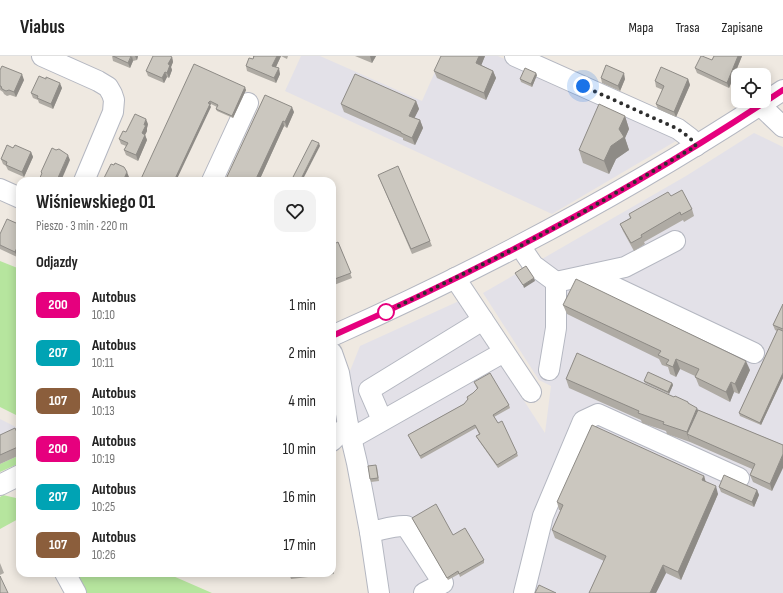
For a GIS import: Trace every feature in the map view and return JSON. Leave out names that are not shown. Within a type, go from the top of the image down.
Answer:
[{"type":"street","points":[[42,56],[98,81],[108,87],[112,94],[114,100],[114,112],[86,177]]},
{"type":"street","points":[[516,56],[678,129],[690,138],[696,146]]},
{"type":"street","points":[[771,98],[783,90]]},
{"type":"street","points":[[214,177],[248,103]]},
{"type":"street","points":[[336,334],[386,312],[520,246],[580,214],[696,146],[755,108]]},
{"type":"street","points":[[763,108],[783,127]]},
{"type":"street","points":[[0,189],[16,196]]},
{"type":"street","points":[[520,246],[533,265],[556,282],[625,267],[676,241]]},
{"type":"street","points":[[589,275],[754,354]]},
{"type":"street","points":[[455,278],[531,392]]},
{"type":"street","points":[[549,370],[556,328],[556,282]]},
{"type":"street","points":[[343,391],[369,390],[483,320]]},
{"type":"street","points":[[336,439],[350,431],[382,420],[504,352]]},
{"type":"street","points":[[336,364],[343,391],[370,532],[379,593]]},
{"type":"street","points":[[369,390],[382,420]]},
{"type":"street","points":[[524,593],[543,516],[583,421],[598,414],[739,478]]},
{"type":"street","points":[[370,532],[385,530],[397,525],[406,526],[443,583],[424,593]]},
{"type":"street","points":[[67,577],[76,593]]},
{"type":"shaded area","points":[[301,56],[320,56],[422,101],[442,56],[498,56],[681,138],[552,214],[285,91]]},
{"type":"shaded area","points":[[754,133],[783,147],[783,593],[390,593],[348,376],[360,346],[459,301],[545,433],[551,386],[539,380],[483,293],[686,176]]},
{"type":"shaded area","points":[[0,419],[16,427],[16,457],[0,464]]},
{"type":"green space","points":[[0,261],[16,267],[16,415],[0,407]]},
{"type":"green space","points":[[16,457],[16,465],[0,472],[0,464]]},
{"type":"green space","points":[[3,495],[16,498],[16,520],[0,529],[0,497]]},
{"type":"green space","points":[[75,577],[175,577],[212,593],[84,593]]},
{"type":"building","points":[[113,56],[131,56],[128,63]]},
{"type":"building","points":[[153,56],[172,57],[168,64],[170,65],[167,73],[165,72],[162,78],[146,71]]},
{"type":"building","points":[[254,56],[277,56],[272,66],[279,68],[274,78],[246,66],[249,58],[253,59]]},
{"type":"building","points":[[441,56],[479,56],[476,63],[493,71],[484,93],[434,71]]},
{"type":"building","points":[[701,56],[712,60],[714,56],[738,56],[733,68],[731,68],[731,73],[727,83],[695,68]]},
{"type":"building","points":[[194,64],[245,87],[232,116],[216,109],[218,105],[210,101],[208,103],[210,104],[176,177],[142,177]]},
{"type":"building","points":[[606,65],[624,73],[618,86],[601,78]]},
{"type":"building","points":[[2,66],[22,74],[14,92],[9,90],[6,91],[0,86],[0,70]]},
{"type":"building","points":[[661,67],[688,79],[674,112],[656,104],[664,86],[655,81]]},
{"type":"building","points":[[525,68],[536,73],[531,84],[520,79]]},
{"type":"building","points":[[355,74],[416,101],[409,116],[420,120],[412,138],[341,104]]},
{"type":"building","points":[[39,76],[46,79],[46,77],[60,83],[51,104],[37,98],[38,96],[31,93]]},
{"type":"building","points":[[265,95],[292,107],[285,122],[283,121],[257,177],[227,177]]},
{"type":"building","points":[[599,104],[625,116],[619,129],[624,137],[611,146],[604,161],[579,150]]},
{"type":"building","points":[[135,114],[146,119],[144,125],[146,125],[142,133],[145,135],[136,155],[124,150],[128,143],[119,139],[123,131],[126,132]]},
{"type":"building","points":[[312,140],[319,143],[302,177],[293,177]]},
{"type":"building","points":[[7,145],[13,148],[15,145],[31,152],[22,172],[6,165],[7,162],[1,159]]},
{"type":"building","points":[[52,148],[56,150],[59,149],[68,155],[58,177],[40,177],[41,172]]},
{"type":"building","points":[[115,163],[124,167],[127,172],[125,177],[104,177],[111,164],[114,165]]},
{"type":"building","points":[[398,166],[430,241],[411,249],[378,175]]},
{"type":"building","points":[[682,190],[692,209],[681,215],[680,212],[641,235],[642,237],[631,243],[620,224],[631,218],[629,214],[668,192],[671,196]]},
{"type":"building","points":[[7,219],[16,223],[15,252],[0,245],[0,234]]},
{"type":"building","points":[[338,242],[351,273],[336,279],[336,243]]},
{"type":"building","points":[[526,266],[534,278],[523,285],[515,273]]},
{"type":"building","points":[[576,279],[746,361],[735,384],[731,382],[726,392],[695,377],[699,369],[676,359],[673,367],[666,364],[669,360],[658,355],[661,351],[563,305]]},
{"type":"building","points":[[783,304],[783,329],[773,325]]},
{"type":"building","points":[[778,329],[783,331],[783,373],[760,423],[739,413]]},
{"type":"building","points":[[577,353],[674,397],[675,396],[697,408],[687,432],[663,424],[664,422],[638,413],[639,411],[566,379]]},
{"type":"building","points":[[648,372],[672,383],[668,392],[644,381]]},
{"type":"building","points":[[490,373],[509,405],[493,415],[498,423],[502,421],[517,453],[497,465],[476,436],[480,434],[475,425],[420,456],[408,435],[464,404],[468,399],[467,397],[478,388],[474,382]]},
{"type":"building","points":[[698,410],[783,445],[783,454],[770,484],[750,475],[755,464],[687,434]]},
{"type":"building","points":[[592,425],[704,476],[702,480],[716,486],[678,572],[663,565],[650,593],[589,593],[606,556],[552,530],[563,505],[557,502]]},
{"type":"building","points":[[15,428],[16,448],[0,455],[0,435]]},
{"type":"building","points":[[376,465],[378,478],[370,479],[368,466]]},
{"type":"building","points":[[724,475],[757,490],[752,502],[719,487]]},
{"type":"building","points":[[436,504],[453,535],[465,528],[484,560],[459,574],[458,571],[447,578],[412,518]]},
{"type":"building","points":[[0,576],[8,593],[0,593]]},
{"type":"building","points":[[539,585],[556,593],[535,593]]},
{"type":"bus line","name":"200","points":[[336,334],[441,285],[520,246],[580,214],[696,146],[783,90]]},
{"type":"route","points":[[386,312],[520,246],[580,214],[696,146],[690,138],[678,129],[583,86]]}]
